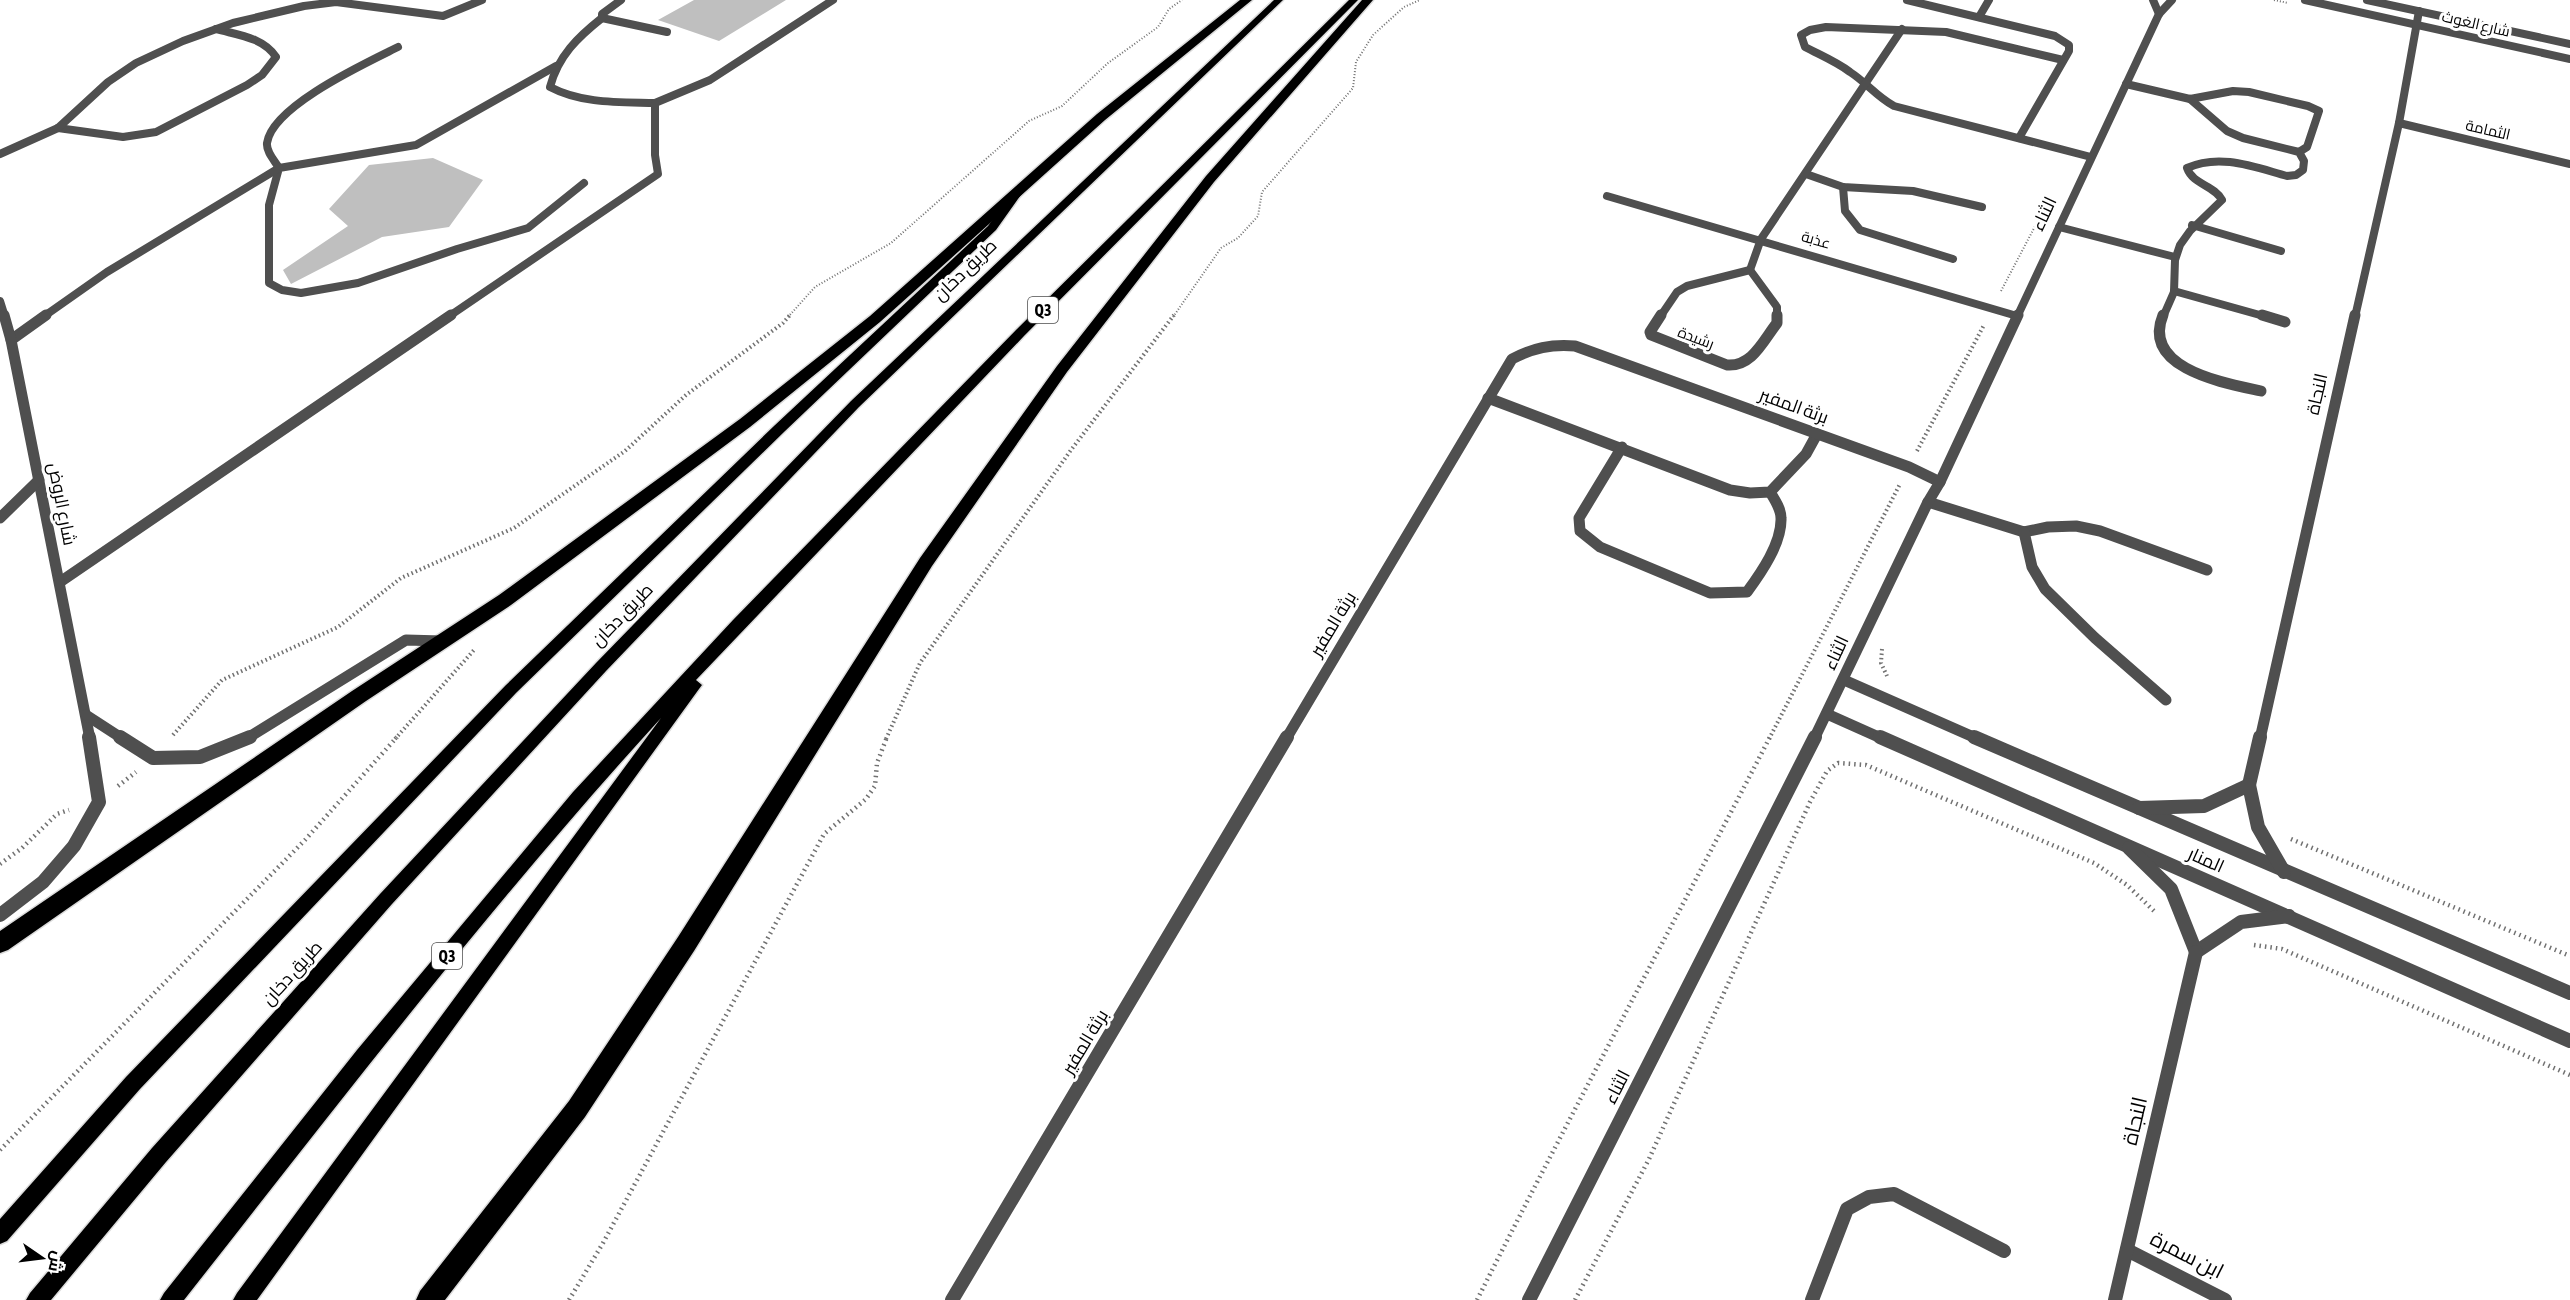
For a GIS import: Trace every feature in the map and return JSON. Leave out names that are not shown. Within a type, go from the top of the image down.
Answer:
[{"type":"highway","points":[[0,943],[543,573],[753,416],[875,319],[1101,117],[1246,0]]},
{"type":"highway","points":[[429,1300],[577,1109],[686,944],[926,562],[1062,369],[1210,179],[1368,0]]},
{"type":"main road","name":"طريق دخان","points":[[37,1300],[159,1155],[386,899],[601,667],[855,404],[1279,0]]},
{"type":"main road","name":"Q3","points":[[171,1300],[364,1056],[579,797],[738,624],[1020,333],[1354,0]]},
{"type":"main road","points":[[0,1234],[133,1083],[511,689],[779,429],[992,228],[1020,190]]},
{"type":"main road","points":[[244,1300],[738,624]]},
{"type":"street","points":[[389,9],[404,0]]},
{"type":"street","points":[[0,154],[58,128],[108,82],[136,63],[233,23],[336,2],[443,16],[482,0]]},
{"type":"street","points":[[621,0],[610,6],[602,14],[602,18],[576,39],[556,66],[550,87],[558,92],[610,101],[655,104],[710,80],[833,0]]},
{"type":"street","points":[[1907,0],[2061,39],[2070,48],[2019,138]]},
{"type":"street","points":[[1979,17],[1989,0]]},
{"type":"street","points":[[2153,0],[2159,14]]},
{"type":"street","name":"الثناء","points":[[1529,1300],[1844,680],[1928,501],[1940,482],[2159,14],[2172,0]]},
{"type":"street","name":"شارع الغوث","points":[[2305,0],[2570,59]]},
{"type":"street","name":"شارع الغوث","points":[[2367,0],[2570,44]]},
{"type":"street","name":"النجاة","points":[[2284,872],[2258,827],[2249,785],[2399,123],[2419,11]]},
{"type":"street","points":[[602,18],[667,32]]},
{"type":"street","points":[[2063,60],[1958,34],[1902,29],[1826,27],[1810,30],[1802,35],[1802,43],[1805,47],[1847,69],[1866,83],[1876,96],[1894,106],[2091,157]]},
{"type":"street","points":[[58,128],[123,137],[156,132],[247,85],[272,65],[276,57],[273,50],[263,43],[216,29]]},
{"type":"street","points":[[1750,270],[1761,239],[1902,29]]},
{"type":"street","points":[[398,47],[337,78],[291,108],[270,133],[267,143],[270,154],[279,168],[269,205],[269,284],[282,290],[301,293],[358,284],[457,249],[528,228],[584,183]]},
{"type":"street","points":[[11,340],[106,272],[279,168],[416,145],[556,66]]},
{"type":"street","points":[[2126,84],[2190,99],[2240,90],[2319,111],[2307,147],[2299,152],[2243,138],[2227,131],[2190,99]]},
{"type":"street","points":[[60,582],[658,174],[655,155],[655,104]]},
{"type":"street","name":"الثمامة","points":[[2399,123],[2570,164]]},
{"type":"street","points":[[2261,391],[2202,375],[2181,366],[2163,349],[2159,330],[2174,291],[2175,256],[2192,225],[2222,200],[2217,192],[2191,176],[2187,168],[2195,163],[2220,160],[2287,176],[2296,175],[2303,170],[2304,165],[2299,152]]},
{"type":"street","points":[[1806,174],[1843,187],[1913,191],[1982,207]]},
{"type":"street","points":[[1843,187],[1841,202],[1848,220],[1860,230],[1953,259]]},
{"type":"street","name":"عذبة","points":[[1607,196],[1761,239],[2017,316]]},
{"type":"street","points":[[2192,225],[2281,251]]},
{"type":"street","points":[[2059,227],[2175,256]]},
{"type":"street","name":"رشيدة","points":[[1750,270],[1777,308],[1777,322],[1747,362],[1738,366],[1727,365],[1651,335],[1650,332],[1677,292],[1687,286],[1750,270]]},
{"type":"street","points":[[2174,291],[2285,322]]},
{"type":"street","name":"شارع الروض","points":[[0,301],[11,340],[60,582],[86,715],[99,802]]},
{"type":"street","name":"برثة المفير","points":[[952,1300],[1512,359],[1538,345],[1575,346],[1909,467],[1940,482]]},
{"type":"street","points":[[1488,398],[1622,447],[1730,490],[1750,493],[1770,492],[1806,454],[1817,434]]},
{"type":"street","points":[[1622,447],[1579,518],[1581,531],[1600,547],[1710,593],[1747,592],[1760,576],[1782,524],[1779,509],[1770,492]]},
{"type":"street","points":[[0,518],[39,480]]},
{"type":"street","points":[[1928,501],[2024,532],[2048,527],[2076,526],[2100,531],[2207,570]]},
{"type":"street","points":[[2024,532],[2032,567],[2045,589],[2095,638],[2166,700]]},
{"type":"street","points":[[86,715],[153,758],[200,758],[255,735],[406,640],[442,641]]},
{"type":"street","name":"المنار","points":[[1844,680],[2284,872],[2570,993]]},
{"type":"street","name":"المنار","points":[[1827,714],[2291,916],[2570,1041]]},
{"type":"street","points":[[2136,808],[2204,806],[2249,785]]},
{"type":"street","points":[[0,915],[43,882],[74,846],[99,802]]},
{"type":"street","points":[[2124,843],[2171,890],[2196,952],[2241,922],[2291,916]]},
{"type":"street","name":"النجاة","points":[[2115,1300],[2196,952]]},
{"type":"street","points":[[1812,1300],[1847,1209],[1858,1200],[1877,1194],[1894,1194],[2004,1251]]},
{"type":"street","name":"ابن سمرة","points":[[2127,1250],[2225,1300]]},
{"type":"path","points":[[0,864],[22,848],[57,814],[99,802],[153,758],[222,680],[338,627],[401,578],[514,528],[625,451],[686,395],[783,323],[814,287],[891,243],[1029,122],[1062,106],[1108,63],[1158,27],[1169,9],[1182,0]]},
{"type":"path","points":[[569,1300],[609,1233],[824,834],[866,799],[874,786],[877,763],[892,720],[920,663],[1071,450],[1167,326],[1221,248],[1238,238],[1258,216],[1262,192],[1353,88],[1356,62],[1373,35],[1404,7],[1420,0]]},
{"type":"path","points":[[1477,1300],[1546,1162],[1682,907],[2043,211]]},
{"type":"path","points":[[0,1150],[305,840],[479,644]]},
{"type":"path","points":[[1575,1300],[1649,1159],[1810,802],[1827,771],[1838,763],[1866,765],[2094,863],[2127,885],[2157,913]]},
{"type":"path","points":[[2247,944],[2282,949],[2570,1076]]},
{"type":"building","points":[[694,0],[786,0],[719,41],[658,20]]},
{"type":"building","points":[[433,158],[483,180],[449,227],[382,237],[291,284],[283,270],[348,226],[329,209],[369,165]]}]
